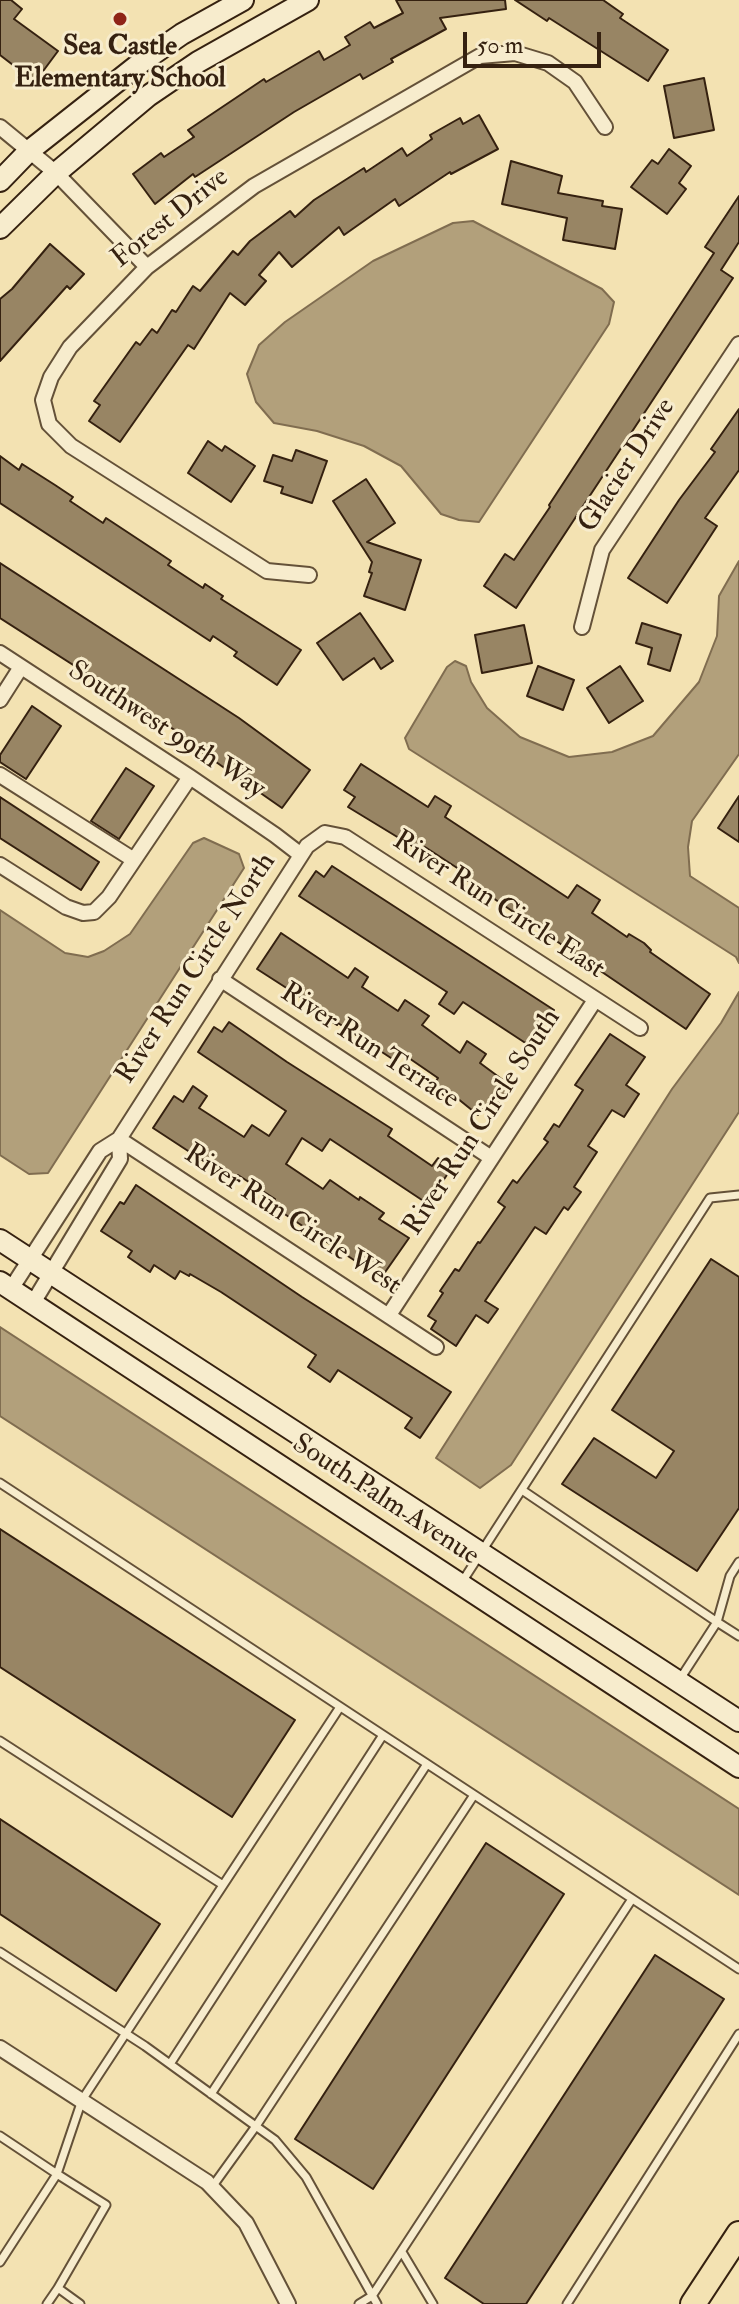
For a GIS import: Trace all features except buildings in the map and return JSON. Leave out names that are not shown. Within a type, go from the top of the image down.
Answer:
[{"type":"main road","points":[[0,181],[29,151],[143,61],[182,34],[243,0]]},
{"type":"main road","points":[[0,228],[56,173],[148,96],[198,62],[308,0]]},
{"type":"main road","name":"South Palm Avenue","points":[[0,1240],[739,1721]]},
{"type":"main road","name":"South Palm Avenue","points":[[5,1286],[739,1767]]},
{"type":"main road","points":[[693,2304],[739,2234]]},
{"type":"street","name":"Forest Drive","points":[[309,575],[267,571],[71,446],[49,424],[43,400],[51,377],[70,347],[147,267],[254,186],[480,56],[515,53],[548,63],[575,82],[605,127]]},
{"type":"street","points":[[0,127],[56,173],[147,267]]},
{"type":"street","name":"Glacier Drive","points":[[582,627],[602,550],[739,344]]},
{"type":"street","name":"Southwest 99th Way","points":[[0,653],[190,777],[301,855]]},
{"type":"street","points":[[0,700],[21,667]]},
{"type":"street","points":[[0,775],[134,860]]},
{"type":"street","points":[[0,865],[66,907],[83,913],[94,912],[109,897],[190,777]]},
{"type":"street","name":"River Run Circle North","points":[[5,1286],[29,1260],[100,1151],[119,1139],[307,846],[325,833]]},
{"type":"street","name":"River Run Circle East","points":[[325,833],[345,837],[640,1028]]},
{"type":"street","name":"River Run Terrace","points":[[220,979],[490,1157]]},
{"type":"street","name":"River Run Circle South","points":[[389,1315],[595,1000]]},
{"type":"street","name":"River Run Circle North","points":[[33,1303],[120,1159],[119,1139]]},
{"type":"street","name":"River Run Circle West","points":[[119,1139],[436,1347]]},
{"type":"street","points":[[0,2048],[212,2187],[246,2223],[288,2304]]},
{"type":"lane","points":[[460,1583],[710,1198],[739,1195]]},
{"type":"lane","points":[[0,1483],[739,1969]]},
{"type":"lane","points":[[522,1490],[739,1636]]},
{"type":"lane","points":[[679,1681],[717,1622],[730,1576],[739,1562]]},
{"type":"lane","points":[[0,2262],[57,2174],[82,2100],[340,1707]]},
{"type":"lane","points":[[170,2064],[383,1735]]},
{"type":"lane","points":[[0,1741],[223,1885]]},
{"type":"lane","points":[[211,2094],[427,1764]]},
{"type":"lane","points":[[212,2187],[256,2126],[474,1795]]},
{"type":"lane","points":[[359,2304],[375,2300],[402,2252],[632,1899]]},
{"type":"lane","points":[[0,1952],[126,2033],[275,2140],[306,2177],[375,2300]]},
{"type":"lane","points":[[567,2304],[739,2034]]},
{"type":"lane","points":[[0,2136],[106,2205],[47,2304]]},
{"type":"lane","points":[[402,2252],[433,2304]]},
{"type":"lane","points":[[58,2288],[80,2304]]},
{"type":"shaded area","points":[[473,221],[602,289],[614,302],[609,324],[479,522],[441,514],[401,466],[364,446],[317,431],[274,423],[256,402],[247,374],[259,345],[285,322],[373,261],[453,223]]},
{"type":"shaded area","points":[[739,561],[739,754],[692,821],[688,847],[690,876],[739,908],[739,963],[736,957],[409,749],[405,738],[447,667],[455,661],[466,666],[471,682],[487,708],[520,737],[569,757],[612,752],[653,736],[699,682],[717,636],[719,596]]},
{"type":"shaded area","points":[[204,838],[239,854],[244,868],[48,1173],[29,1174],[0,1155],[0,910],[65,953],[88,957],[104,951],[130,934],[193,843]]},
{"type":"shaded area","points":[[739,992],[739,1112],[511,1465],[480,1488],[436,1458],[672,1089],[721,1023]]},
{"type":"shaded area","points":[[0,1327],[739,1809],[739,1895],[0,1416]]},
{"type":"place","name":"Sea Castle Elementary School","points":[[120,19]]}]
